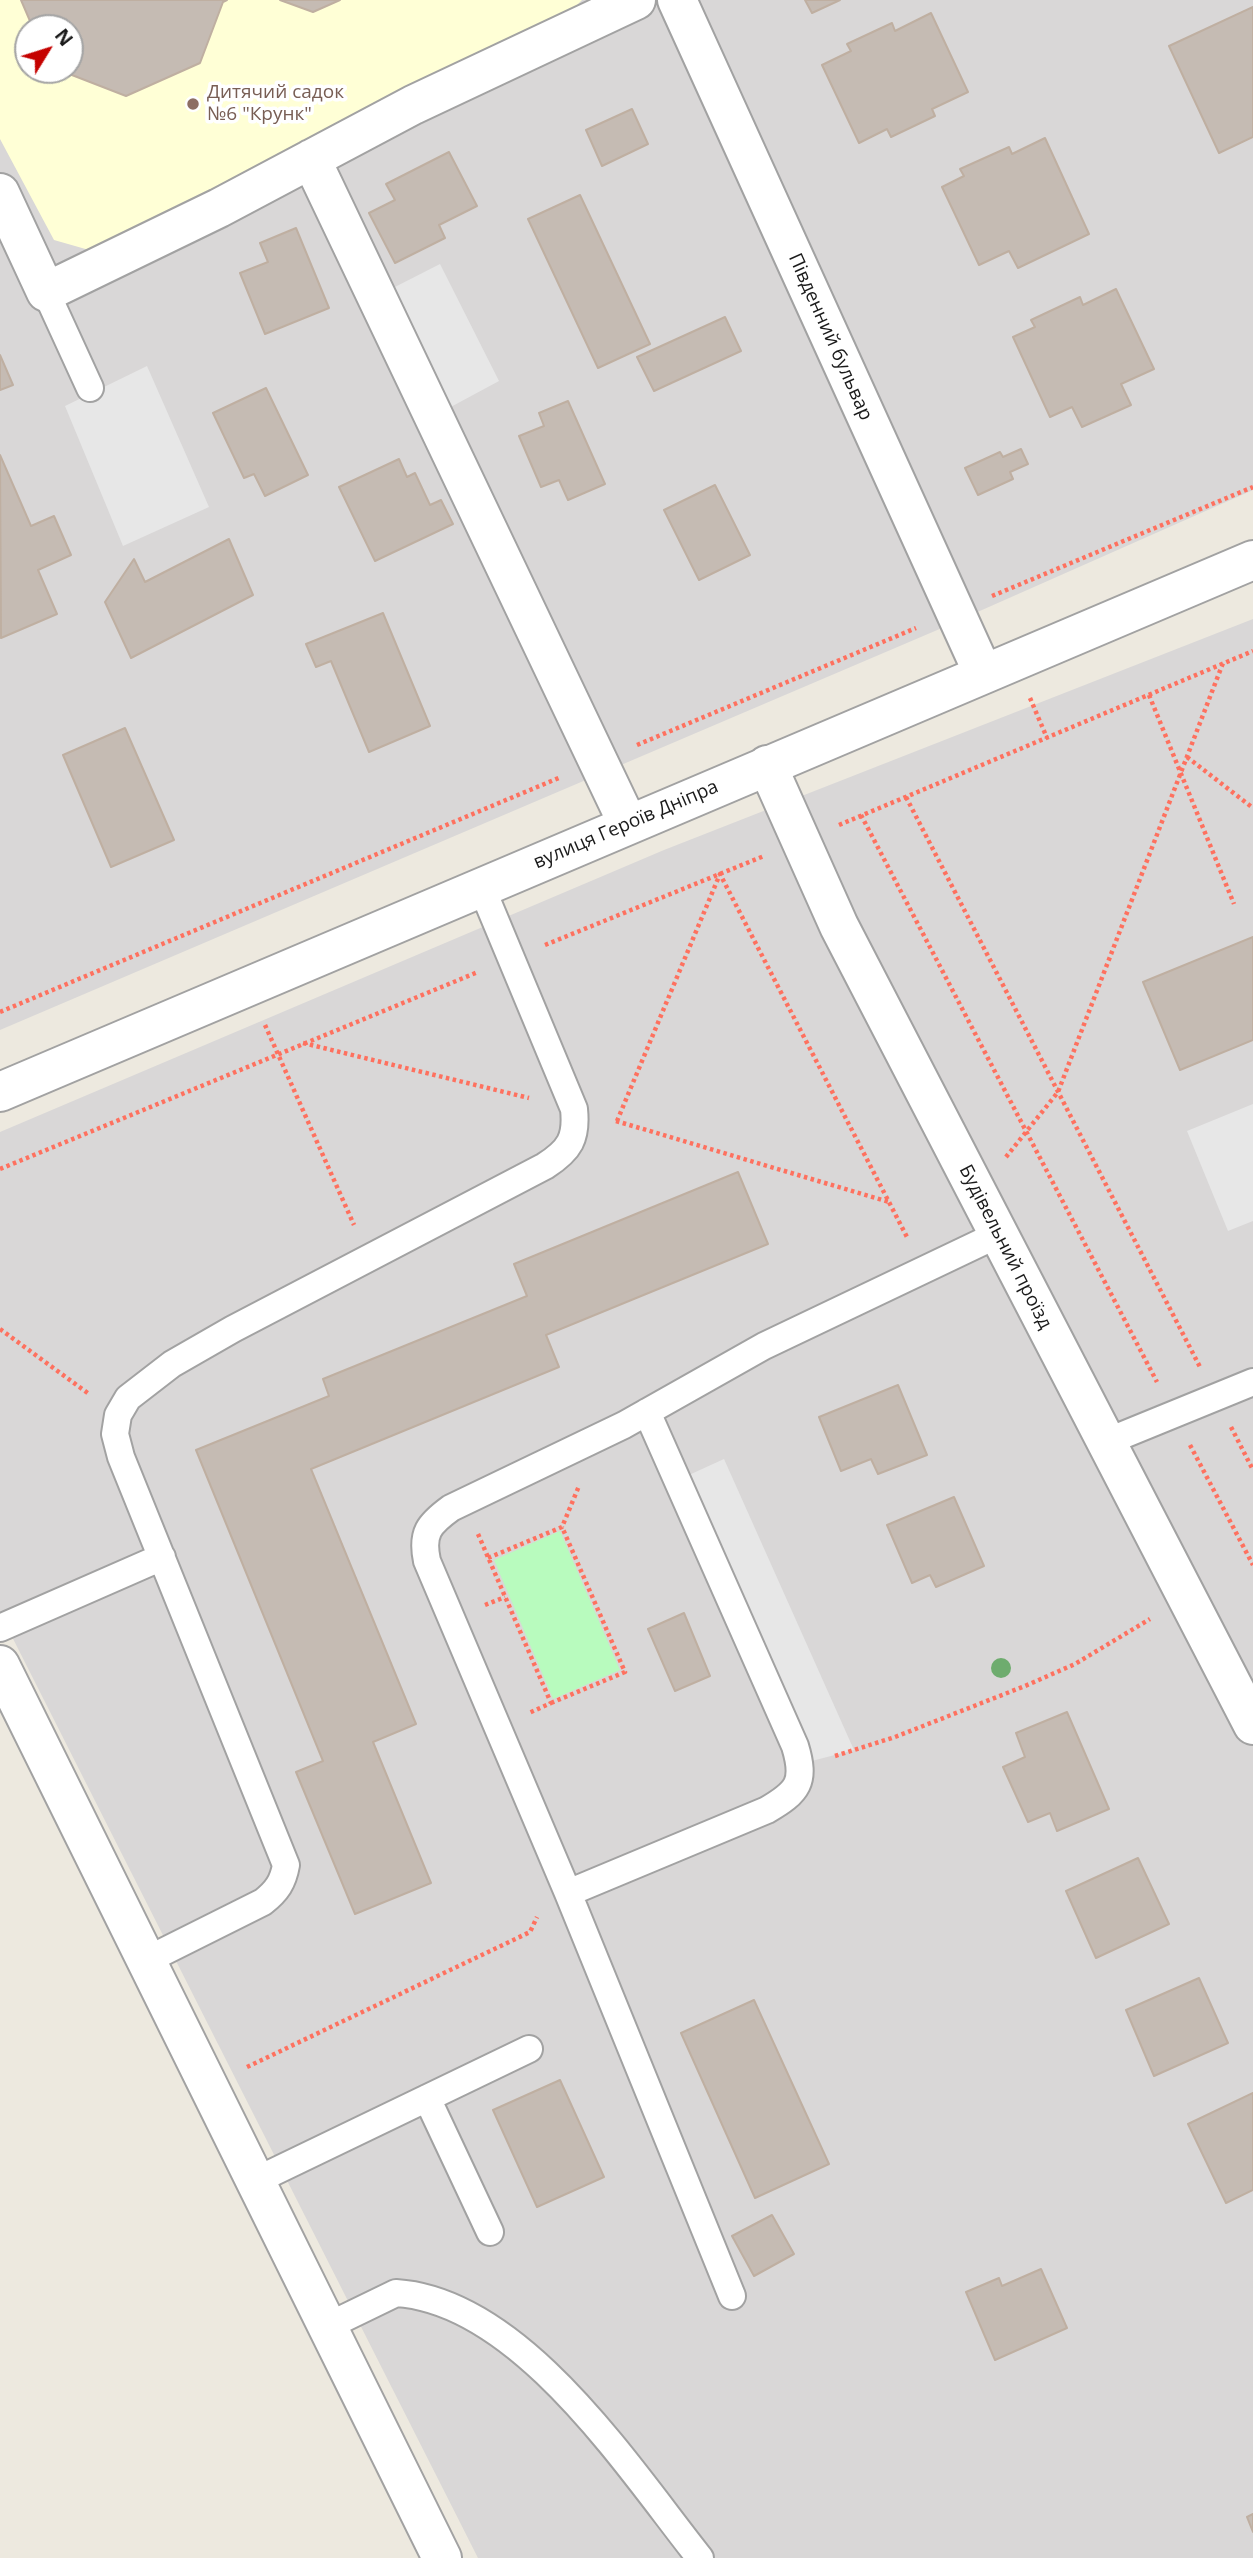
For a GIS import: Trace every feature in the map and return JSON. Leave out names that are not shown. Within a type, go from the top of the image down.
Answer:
[{"type":"street","points":[[0,193],[46,292],[450,86],[636,0]]},
{"type":"street","name":"Південний бульвар","points":[[677,0],[983,673]]},
{"type":"street","points":[[311,159],[628,824]]},
{"type":"street","name":"вулиця Героїв Дніпра","points":[[0,1092],[1253,560]]},
{"type":"street","name":"Будівельний проїзд","points":[[767,765],[834,914],[1253,1725]]},
{"type":"street","points":[[0,1665],[442,2558]]},
{"type":"lane","points":[[46,292],[90,388]]},
{"type":"lane","points":[[147,1960],[263,1902],[275,1892],[284,1879],[286,1865],[121,1457],[115,1434],[118,1415],[134,1392],[172,1364],[233,1329],[545,1166],[566,1150],[573,1138],[574,1109],[481,886]]},
{"type":"lane","points":[[732,2296],[568,1893],[427,1561],[423,1544],[428,1531],[439,1517],[464,1501],[599,1437],[754,1351],[999,1234]]},
{"type":"lane","points":[[1106,1442],[1253,1382]]},
{"type":"lane","points":[[568,1893],[767,1810],[791,1795],[800,1780],[801,1765],[784,1719],[647,1412]]},
{"type":"lane","points":[[0,1628],[162,1557]]},
{"type":"lane","points":[[255,2181],[529,2049]]},
{"type":"lane","points":[[427,2098],[490,2232]]},
{"type":"lane","points":[[328,2326],[396,2293],[444,2304],[494,2329],[532,2361],[589,2418],[700,2558]]},
{"type":"path","points":[[835,827],[1253,651]]},
{"type":"path","points":[[977,1193],[1058,1092],[1223,663]]},
{"type":"path","points":[[1149,695],[1234,904]]},
{"type":"path","points":[[1187,757],[1253,808]]},
{"type":"path","points":[[906,797],[1253,1470]]},
{"type":"path","points":[[861,815],[1253,1565]]},
{"type":"path","points":[[0,1169],[771,853]]},
{"type":"path","points":[[617,1121],[720,874]]},
{"type":"path","points":[[720,874],[924,1270]]},
{"type":"path","points":[[248,986],[369,1259]]},
{"type":"path","points":[[0,1328],[118,1415]]},
{"type":"path","points":[[488,1558],[562,1527],[599,1437]]},
{"type":"path","points":[[464,1501],[551,1703]]},
{"type":"path","points":[[498,1726],[625,1672],[562,1527]]},
{"type":"path","points":[[801,1765],[895,1737],[1025,1686],[1075,1664],[1138,1625],[1189,1601]]},
{"type":"path","points":[[208,2086],[530,1932],[543,1903],[568,1893]]},
{"type":"shaded area","points":[[0,0],[661,0],[949,625],[0,1030]]},
{"type":"shaded area","name":"Дитячий садок №6 \"Крунк\"","points":[[0,0],[582,0],[565,17],[89,250],[54,240],[0,139]]},
{"type":"shaded area","points":[[691,0],[1253,0],[1253,490],[973,614]]},
{"type":"shaded area","points":[[440,264],[499,381],[447,409],[391,289]]},
{"type":"shaded area","points":[[147,366],[209,507],[123,546],[65,406]]},
{"type":"shaded area","points":[[1253,619],[1253,2558],[478,2558],[0,1613],[0,1132],[664,850]]},
{"type":"shaded area","points":[[1253,1104],[1253,1221],[1228,1231],[1187,1131]]},
{"type":"shaded area","points":[[724,1459],[854,1750],[804,1763],[678,1480]]},
{"type":"green space","points":[[560,1531],[620,1670],[553,1699],[494,1560]]},
{"type":"building","points":[[21,0],[227,0],[223,2],[200,63],[126,96],[84,80],[84,14],[27,14]]},
{"type":"building","points":[[280,0],[340,0],[313,12]]},
{"type":"building","points":[[805,0],[840,0],[812,13]]},
{"type":"building","points":[[1253,7],[1253,137],[1219,153],[1169,46]]},
{"type":"building","points":[[931,13],[968,92],[932,109],[935,116],[891,137],[887,129],[859,143],[822,65],[851,51],[847,44],[892,23],[895,31]]},
{"type":"building","points":[[632,109],[648,144],[602,166],[586,130]]},
{"type":"building","points":[[1045,138],[1089,234],[1018,268],[1009,251],[979,265],[942,187],[964,176],[960,169],[1009,147],[1012,154]]},
{"type":"building","points":[[449,152],[477,206],[439,225],[445,238],[395,263],[369,213],[395,200],[386,184]]},
{"type":"building","points":[[580,195],[650,344],[598,368],[528,219]]},
{"type":"building","points":[[296,228],[329,308],[265,334],[240,273],[268,262],[260,243]]},
{"type":"building","points":[[1116,289],[1154,369],[1121,384],[1131,405],[1082,427],[1072,407],[1050,417],[1013,337],[1035,327],[1031,320],[1080,297],[1083,305]]},
{"type":"building","points":[[725,317],[741,351],[654,391],[637,357]]},
{"type":"building","points":[[0,355],[13,385],[0,390]]},
{"type":"building","points":[[266,388],[308,475],[265,496],[254,474],[244,478],[213,413]]},
{"type":"building","points":[[568,401],[605,484],[568,500],[559,480],[541,487],[519,436],[544,426],[539,413]]},
{"type":"building","points":[[1021,449],[1028,464],[1010,472],[1013,479],[978,495],[965,468],[1000,452],[1003,457]]},
{"type":"building","points":[[0,455],[31,526],[54,516],[71,555],[38,570],[57,614],[1,638]]},
{"type":"building","points":[[399,459],[407,477],[415,473],[430,505],[441,500],[453,524],[375,561],[339,487]]},
{"type":"building","points":[[715,485],[750,555],[699,580],[664,510]]},
{"type":"building","points":[[229,539],[253,595],[131,658],[105,602],[134,559],[145,582]]},
{"type":"building","points":[[383,613],[430,726],[369,752],[331,661],[316,667],[306,644]]},
{"type":"building","points":[[125,728],[174,840],[111,867],[63,755]]},
{"type":"building","points":[[1253,937],[1253,1040],[1180,1070],[1143,982]]},
{"type":"building","points":[[738,1172],[768,1244],[546,1335],[559,1367],[311,1469],[416,1724],[373,1742],[431,1883],[355,1914],[296,1772],[323,1761],[196,1450],[329,1396],[323,1379],[527,1296],[514,1264]]},
{"type":"building","points":[[898,1385],[927,1455],[878,1474],[871,1459],[841,1471],[819,1417]]},
{"type":"building","points":[[954,1497],[984,1566],[936,1587],[930,1575],[912,1583],[887,1525]]},
{"type":"building","points":[[684,1613],[710,1676],[675,1691],[648,1629]]},
{"type":"building","points":[[1067,1712],[1109,1809],[1057,1831],[1050,1813],[1028,1822],[1003,1767],[1025,1757],[1016,1733]]},
{"type":"building","points":[[1138,1858],[1169,1924],[1096,1958],[1066,1891]]},
{"type":"building","points":[[1199,1978],[1228,2043],[1154,2076],[1126,2010]]},
{"type":"building","points":[[754,2000],[829,2164],[755,2198],[681,2033]]},
{"type":"building","points":[[560,2080],[604,2177],[537,2207],[493,2110]]},
{"type":"building","points":[[1253,2093],[1253,2190],[1226,2203],[1188,2124]]},
{"type":"building","points":[[772,2215],[794,2254],[754,2276],[732,2236]]},
{"type":"building","points":[[1041,2269],[1067,2328],[995,2360],[966,2292],[999,2278],[1002,2286]]},
{"type":"building","points":[[1253,2514],[1253,2532],[1247,2517]]},
{"type":"place","name":"Дитячий садок №6 \"Крунк\"","points":[[193,104]]}]
